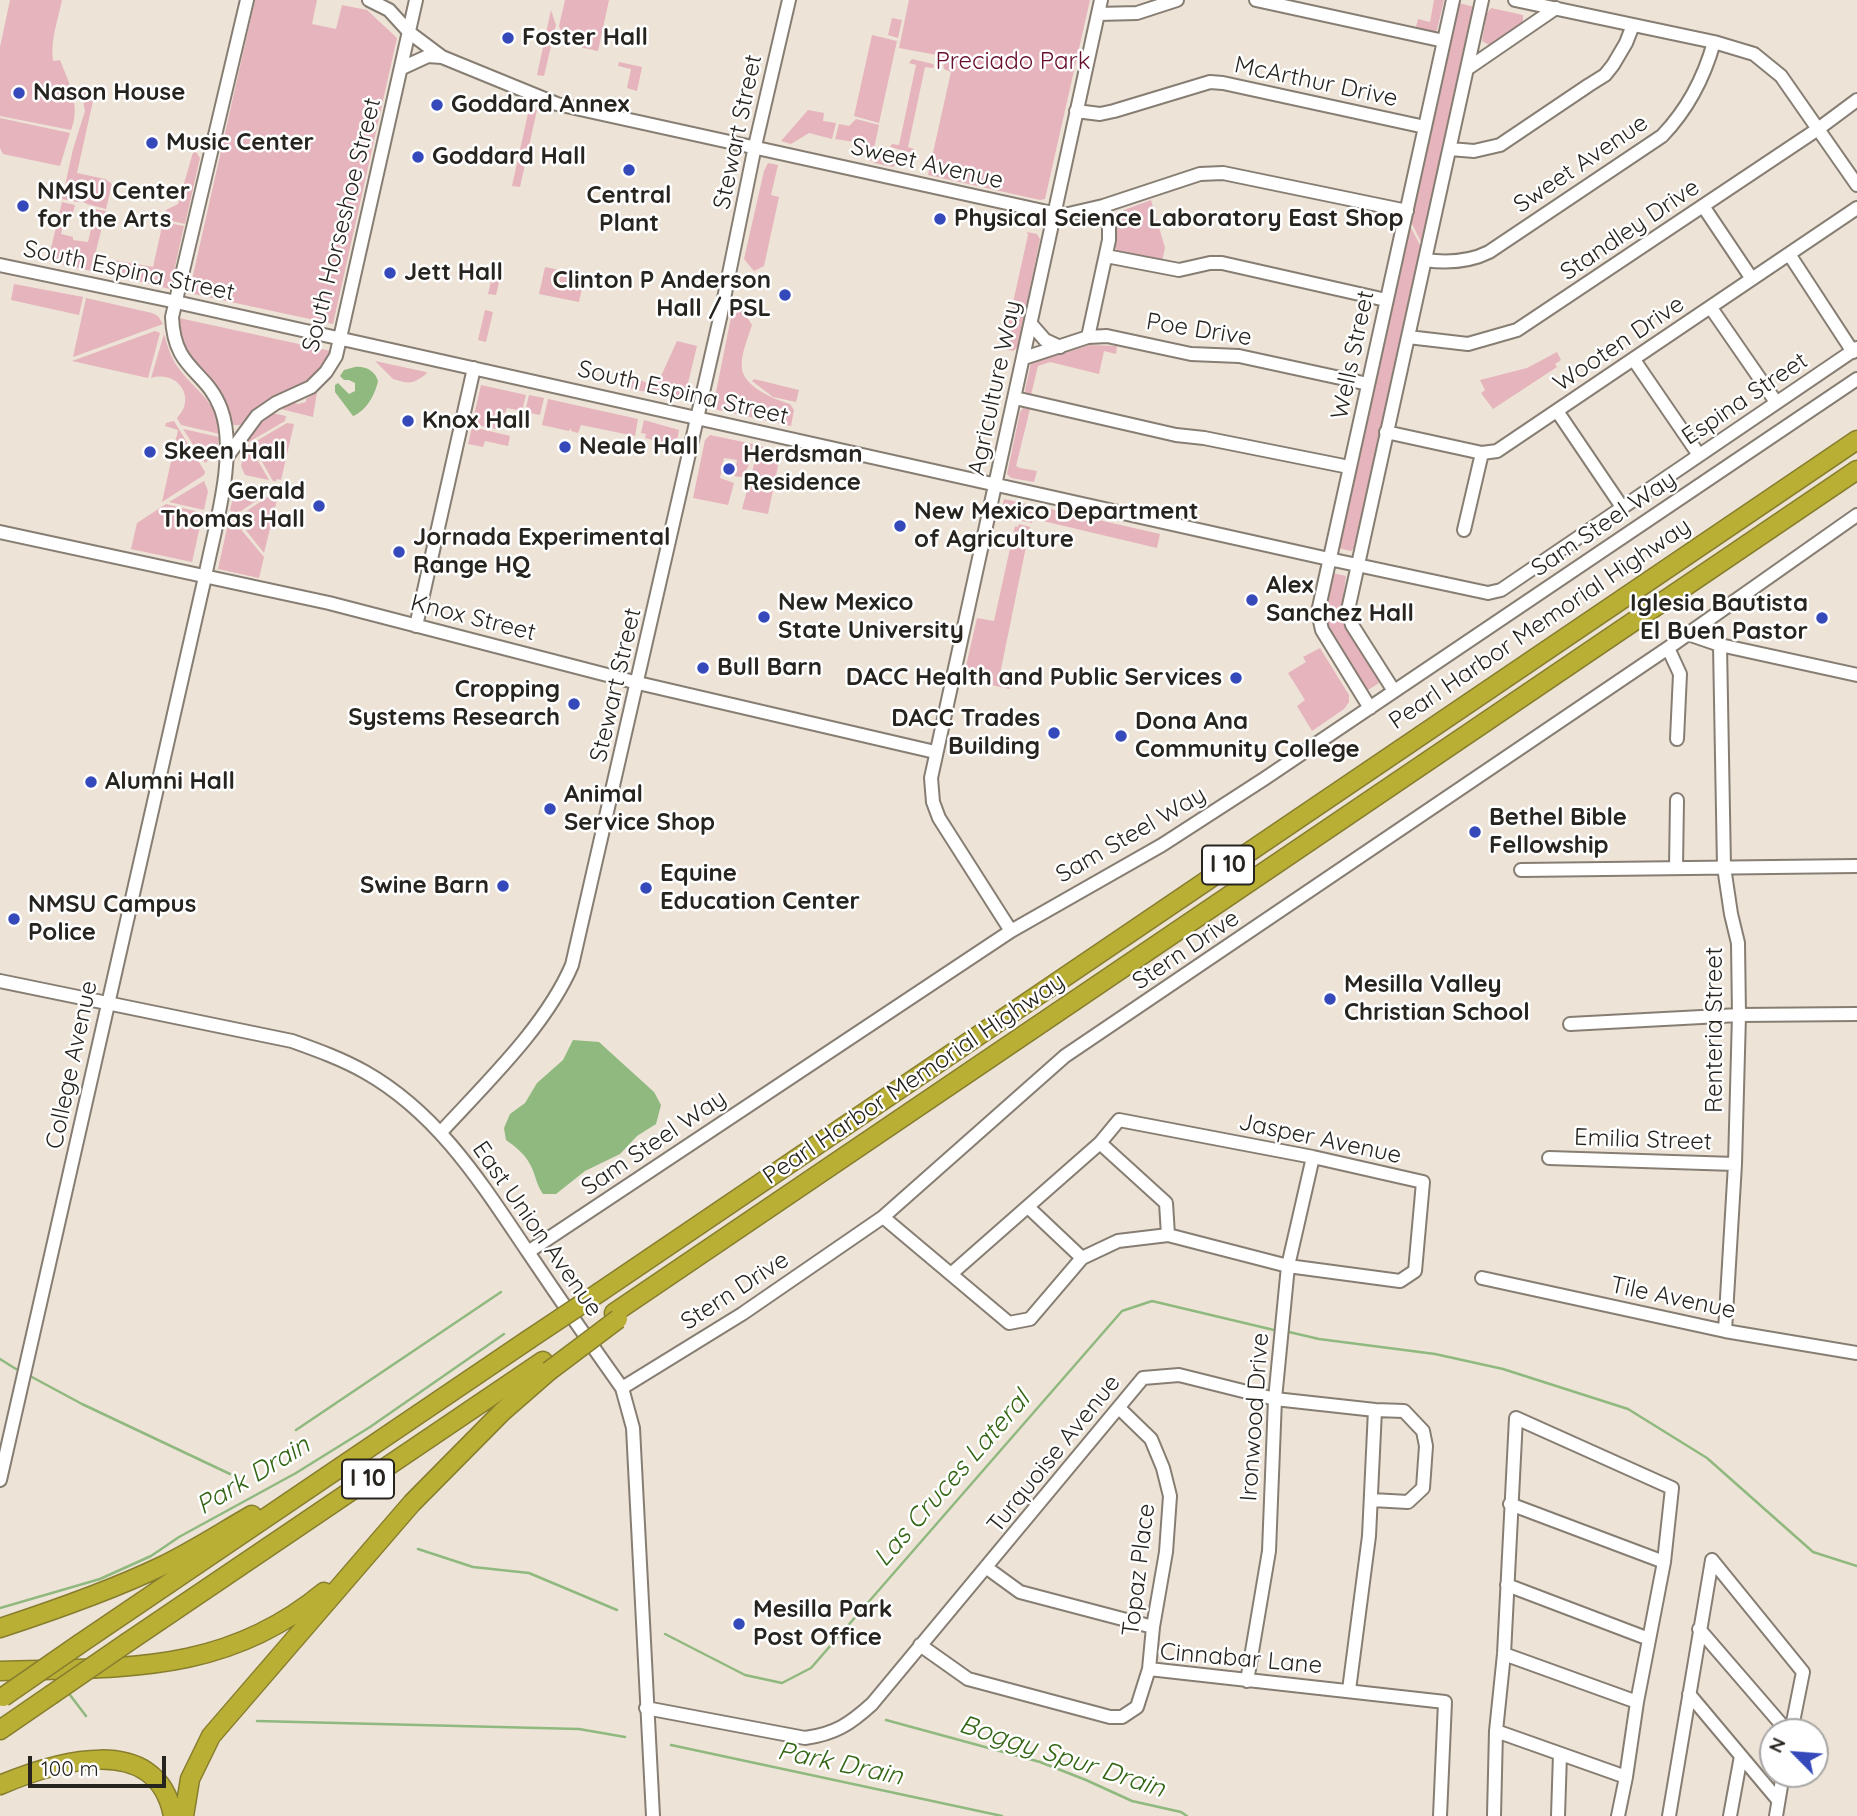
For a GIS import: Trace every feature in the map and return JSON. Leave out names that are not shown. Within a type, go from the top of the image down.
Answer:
[{"type":"highway","name":"Pearl Harbor Memorial Highway","points":[[1,1698],[1857,440]]},
{"type":"highway","name":"Pearl Harbor Memorial Highway","points":[[0,1730],[128,1642],[546,1366],[808,1181],[1857,470]]},
{"type":"highway","points":[[0,1671],[143,1667],[186,1660],[226,1649],[284,1621],[305,1608],[332,1585],[546,1366]]},
{"type":"highway","points":[[0,1628],[86,1599],[164,1565],[397,1430]]},
{"type":"highway","points":[[184,1816],[190,1779],[211,1736],[401,1516]]},
{"type":"highway","points":[[0,1785],[61,1763],[91,1759],[117,1761],[141,1769],[158,1782],[170,1801],[173,1816]]},
{"type":"street","points":[[229,454],[221,407],[176,345],[173,317],[247,0]]},
{"type":"street","name":"Sweet Avenue","points":[[369,0],[389,10],[410,33],[442,57],[556,104],[1053,214],[1064,215],[1103,205],[1200,174],[1223,173],[1407,211]]},
{"type":"street","name":"South Horseshoe Street","points":[[229,454],[257,416],[276,403],[311,387],[326,372],[336,356],[416,0]]},
{"type":"street","name":"Stewart Street","points":[[441,1132],[529,1034],[555,1000],[565,983],[579,944],[789,0]]},
{"type":"street","name":"Agriculture Way","points":[[1011,931],[936,810],[931,787],[935,752],[1101,0]]},
{"type":"street","points":[[1098,14],[1137,13],[1177,0]]},
{"type":"street","points":[[1256,0],[1444,41]]},
{"type":"street","name":"Wells Street","points":[[1370,708],[1325,636],[1320,624],[1320,603],[1453,0]]},
{"type":"street","name":"Wells Street","points":[[1394,691],[1348,618],[1349,600],[1482,0]]},
{"type":"street","points":[[1515,0],[1744,50],[1769,64],[1795,94],[1857,185]]},
{"type":"street","points":[[1467,69],[1556,8]]},
{"type":"street","points":[[1450,149],[1474,151],[1500,145],[1605,75],[1614,65],[1633,25]]},
{"type":"street","name":"Sweet Avenue","points":[[1426,260],[1473,259],[1489,252],[1662,136],[1675,123],[1697,89],[1714,42]]},
{"type":"street","points":[[402,68],[428,57],[442,57]]},
{"type":"street","name":"McArthur Drive","points":[[1076,111],[1100,114],[1114,111],[1210,82],[1425,127]]},
{"type":"street","name":"Standley Drive","points":[[1408,337],[1468,344],[1517,330],[1818,129],[1857,100]]},
{"type":"street","points":[[1088,337],[1109,227],[1103,205]]},
{"type":"street","points":[[1703,206],[1752,279]]},
{"type":"street","name":"Wooten Drive","points":[[1482,453],[1497,451],[1857,208]]},
{"type":"street","points":[[1789,254],[1855,350]]},
{"type":"street","points":[[1105,256],[1179,270],[1210,262],[1222,263],[1386,300]]},
{"type":"street","name":"South Espina Street","points":[[0,265],[1357,565]]},
{"type":"street","points":[[1711,308],[1776,402]]},
{"type":"street","points":[[1031,324],[1045,340],[1060,347]]},
{"type":"street","name":"Poe Drive","points":[[1024,358],[1088,337],[1117,337],[1200,355],[1230,354],[1368,384]]},
{"type":"street","name":"Espina Street","points":[[1357,565],[1494,593],[1855,350]]},
{"type":"street","points":[[1634,360],[1699,455]]},
{"type":"street","points":[[416,626],[474,368]]},
{"type":"street","name":"Sam Steel Way","points":[[528,1252],[1011,931],[1162,845],[1857,379]]},
{"type":"street","points":[[1015,398],[1176,435],[1204,438],[1349,467]]},
{"type":"street","points":[[1558,411],[1622,507]]},
{"type":"street","points":[[1387,432],[1482,453],[1464,530]]},
{"type":"street","name":"College Avenue","points":[[0,1480],[205,577],[229,454]]},
{"type":"street","name":"Stern Drive","points":[[622,1388],[742,1314],[883,1217],[1065,1056],[1668,648],[1857,515]]},
{"type":"street","name":"Knox Street","points":[[0,532],[329,603],[638,682],[935,752]]},
{"type":"street","points":[[1688,634],[1720,645],[1857,675]]},
{"type":"street","name":"Renteria Street","points":[[1720,645],[1724,867],[1738,943],[1740,1015],[1725,1331]]},
{"type":"street","points":[[1668,648],[1679,674],[1677,739]]},
{"type":"street","points":[[1676,800],[1676,869]]},
{"type":"street","points":[[1521,870],[1857,866]]},
{"type":"street","name":"East Union Avenue","points":[[0,981],[292,1041],[331,1055],[382,1083],[441,1132],[480,1179],[622,1388],[633,1428],[653,1816]]},
{"type":"street","points":[[1570,1024],[1740,1015],[1857,1014]]},
{"type":"street","name":"Jasper Avenue","points":[[883,1217],[1009,1323],[1030,1319],[1082,1258],[1118,1241],[1168,1235],[1288,1266],[1400,1281],[1415,1271],[1423,1182],[1313,1157],[1119,1120],[1100,1143],[951,1274]]},
{"type":"street","points":[[1100,1143],[1167,1203],[1168,1235]]},
{"type":"street","name":"Ironwood Drive","points":[[1247,1681],[1269,1552],[1275,1399],[1288,1266],[1313,1157]]},
{"type":"street","name":"Emilia Street","points":[[1549,1157],[1734,1164]]},
{"type":"street","points":[[1028,1207],[1082,1258]]},
{"type":"street","name":"Tile Avenue","points":[[1482,1278],[1725,1331],[1857,1353]]},
{"type":"street","name":"Turquoise Avenue","points":[[646,1708],[805,1738],[845,1727],[872,1704],[1143,1378],[1179,1375],[1275,1399],[1404,1411],[1423,1431],[1426,1446],[1423,1488],[1408,1502],[1372,1500]]},
{"type":"street","name":"Topaz Place","points":[[1119,1408],[1151,1439],[1163,1468],[1170,1496],[1166,1552],[1149,1669]]},
{"type":"street","points":[[1349,1690],[1372,1500],[1375,1410]]},
{"type":"street","points":[[1494,1816],[1496,1731],[1504,1654],[1516,1418],[1672,1489],[1664,1562],[1618,1816]]},
{"type":"street","points":[[1510,1504],[1664,1562]]},
{"type":"street","points":[[1669,1816],[1712,1560],[1803,1672],[1793,1718]]},
{"type":"street","points":[[987,1568],[1020,1592],[1153,1627]]},
{"type":"street","points":[[1507,1585],[1649,1639]]},
{"type":"street","points":[[1699,1629],[1778,1718]]},
{"type":"street","name":"Cinnabar Lane","points":[[920,1645],[968,1679],[1110,1717],[1122,1717],[1137,1707],[1149,1669],[1445,1702],[1440,1816]]},
{"type":"street","points":[[1504,1654],[1637,1702]]},
{"type":"street","points":[[1689,1694],[1778,1800]]},
{"type":"street","points":[[1496,1731],[1626,1777]]},
{"type":"street","points":[[1558,1816],[1560,1754]]},
{"type":"street","points":[[1730,1816],[1741,1756]]},
{"type":"street","points":[[1776,1816],[1780,1788]]},
{"type":"green space","points":[[10,0],[62,0],[52,53],[53,61],[60,60],[73,95],[75,112],[71,130],[0,116],[0,47]]},
{"type":"green space","points":[[255,0],[317,0],[312,24],[336,29],[342,5],[367,10],[397,38],[333,324],[189,293]]},
{"type":"green space","points":[[565,0],[609,0],[598,51],[566,44],[559,26]]},
{"type":"green space","name":"Preciado Park","points":[[909,0],[1090,0],[1045,199],[928,175],[951,72],[944,69],[943,60],[937,55],[899,48]]},
{"type":"green space","points":[[1434,0],[1444,0],[1437,30],[1434,32],[1416,27],[1418,19],[1430,22]]},
{"type":"green space","points":[[1459,3],[1474,7],[1474,11],[1422,244],[1410,220]]},
{"type":"green space","points":[[1491,8],[1523,15],[1523,23],[1491,46],[1482,41],[1487,13]]},
{"type":"green space","points":[[551,10],[556,25],[544,76],[537,75]]},
{"type":"green space","points":[[892,18],[902,20],[898,38],[888,35]]},
{"type":"green space","points":[[872,35],[897,41],[879,123],[854,116]]},
{"type":"green space","points":[[912,59],[934,66],[925,67],[908,147],[914,149],[912,153],[890,147],[892,144],[899,145],[916,65],[909,63]]},
{"type":"green space","points":[[619,62],[642,67],[637,91],[627,88],[631,69],[618,66]]},
{"type":"green space","points":[[80,86],[86,89],[86,99],[93,101],[77,173],[105,179],[112,184],[106,209],[82,201],[62,199],[85,111]]},
{"type":"green space","points":[[529,109],[537,110],[520,187],[512,186]]},
{"type":"green space","points":[[808,110],[824,113],[823,121],[836,123],[832,139],[809,133],[791,144],[781,141]]},
{"type":"green space","points":[[0,118],[70,133],[60,166],[3,154],[0,148]]},
{"type":"green space","points":[[856,119],[879,125],[871,162],[861,143],[835,139],[839,124],[849,126]]},
{"type":"green space","points":[[194,149],[200,158],[185,224],[163,219],[166,210],[178,204]]},
{"type":"green space","points":[[876,153],[893,158],[895,165],[893,167],[874,163]]},
{"type":"green space","points":[[768,163],[778,165],[771,195],[779,197],[764,266],[754,271],[744,259]]},
{"type":"green space","points":[[1151,200],[1165,248],[1162,261],[1115,248],[1117,235],[1113,214]]},
{"type":"green space","points":[[62,202],[75,205],[72,216],[65,214],[61,234],[73,237],[73,240],[88,242],[93,220],[86,218],[89,208],[106,211],[91,271],[48,261]]},
{"type":"green space","points":[[163,222],[184,226],[170,289],[107,274],[109,264],[113,260],[153,267]]},
{"type":"green space","points":[[1409,224],[1421,247],[1354,548],[1351,551],[1338,548]]},
{"type":"green space","points":[[1027,232],[1037,234],[1040,239],[1018,347],[1013,351],[998,348],[1004,343]]},
{"type":"green space","points":[[545,267],[585,275],[579,302],[539,294]]},
{"type":"green space","points":[[494,269],[502,270],[496,295],[488,294]]},
{"type":"green space","points":[[14,284],[83,297],[79,315],[11,300]]},
{"type":"green space","points":[[86,298],[152,313],[158,316],[163,324],[73,357]]},
{"type":"green space","points":[[742,309],[752,325],[742,358],[744,376],[762,392],[790,404],[794,410],[791,426],[713,407],[731,317]]},
{"type":"green space","points":[[485,310],[493,312],[486,342],[478,340]]},
{"type":"green space","points":[[179,318],[331,351],[324,366],[313,379],[268,401],[241,425],[232,424],[224,401],[193,364],[182,346]]},
{"type":"green space","points":[[155,331],[160,333],[148,378],[72,361]]},
{"type":"green space","points":[[164,334],[177,366],[210,404],[220,434],[181,425],[177,418],[185,402],[182,388],[169,378],[151,378]]},
{"type":"green space","points":[[677,341],[697,346],[684,399],[626,388],[629,375],[656,387]]},
{"type":"green space","points":[[1090,345],[1117,346],[1116,354],[1104,351],[1099,374],[1050,362],[1038,366],[1031,395],[1026,394],[1031,363]]},
{"type":"green space","points":[[1557,352],[1561,360],[1555,364],[1557,367],[1493,409],[1481,393],[1485,390],[1480,380],[1527,368]]},
{"type":"green space","points":[[375,361],[427,373],[414,382],[403,382],[393,379]]},
{"type":"green space","points":[[754,379],[799,390],[796,402],[773,397],[752,381]]},
{"type":"green space","points":[[481,385],[526,395],[522,411],[507,408],[503,413],[501,430],[472,424]]},
{"type":"green space","points":[[317,392],[313,417],[281,409],[294,403],[306,402],[306,399]]},
{"type":"green space","points":[[529,395],[544,398],[540,415],[525,412]]},
{"type":"green space","points":[[548,399],[638,419],[635,436],[581,425],[578,433],[571,431],[571,428],[569,431],[542,425]]},
{"type":"green space","points":[[1023,408],[1030,409],[1016,466],[1037,471],[1034,482],[1011,478],[1007,474]]},
{"type":"green space","points":[[272,413],[286,416],[285,421],[246,442],[253,431]]},
{"type":"green space","points":[[644,420],[679,430],[676,446],[645,438],[646,434],[641,433]]},
{"type":"green space","points":[[174,421],[205,472],[162,502],[178,430],[165,426],[166,423]]},
{"type":"green space","points":[[287,423],[294,424],[281,480],[273,481],[253,443]]},
{"type":"green space","points":[[472,427],[510,436],[508,446],[485,441],[483,447],[468,444]]},
{"type":"green space","points":[[183,429],[219,437],[216,454],[205,463]]},
{"type":"green space","points":[[710,435],[753,444],[748,467],[742,477],[734,476],[737,460],[724,458],[720,478],[734,483],[728,505],[693,498],[705,440]]},
{"type":"green space","points":[[246,444],[269,480],[245,475],[241,466]]},
{"type":"green space","points":[[759,446],[781,451],[768,514],[742,509]]},
{"type":"green space","points":[[204,481],[208,491],[204,510],[169,502]]},
{"type":"green space","points":[[242,489],[265,495],[235,515],[230,510],[233,498]]},
{"type":"green space","points":[[269,496],[277,500],[264,553],[237,519]]},
{"type":"green space","points":[[1004,499],[1036,506],[1032,523],[1000,516]]},
{"type":"green space","points":[[166,504],[203,513],[192,562],[131,549],[137,523]]},
{"type":"green space","points":[[1046,508],[1160,534],[1157,548],[1043,521]]},
{"type":"green space","points":[[229,519],[233,520],[264,557],[259,578],[218,569]]},
{"type":"green space","points":[[1019,524],[1030,527],[1000,674],[1013,677],[1010,689],[963,679],[977,618],[994,621],[1015,526],[1018,527]]},
{"type":"green space","points":[[1333,573],[1346,576],[1341,613],[1344,626],[1378,678],[1379,683],[1368,690],[1331,633],[1325,605]]},
{"type":"green space","points":[[1320,648],[1349,695],[1349,702],[1344,709],[1312,731],[1297,706],[1305,700],[1288,673],[1306,662],[1303,657]]},
{"type":"shaded area","points":[[355,367],[370,370],[378,381],[369,402],[353,416],[335,392],[335,385],[338,383],[349,394],[355,391],[355,383],[340,376],[344,370]]},
{"type":"shaded area","points":[[573,1040],[599,1042],[654,1092],[661,1105],[656,1124],[637,1136],[620,1154],[585,1171],[556,1194],[543,1194],[526,1158],[506,1140],[504,1128],[510,1114],[525,1103],[537,1083],[563,1060]]},
{"type":"waterway","points":[[296,1430],[501,1292]]},
{"type":"waterway","name":"Las Cruces Lateral","points":[[665,1634],[745,1675],[782,1683],[811,1668],[1122,1311],[1152,1301],[1274,1330]]},
{"type":"waterway","name":"Las Cruces Lateral","points":[[1289,1332],[1319,1339],[1435,1354],[1503,1369],[1628,1409],[1707,1458],[1813,1552],[1857,1566]]},
{"type":"waterway","name":"Park Drain","points":[[0,1608],[100,1579],[151,1556],[179,1537],[296,1473],[370,1427],[504,1334]]},
{"type":"waterway","name":"Las Cruces Lateral","points":[[0,1359],[16,1369]]},
{"type":"waterway","name":"Las Cruces Lateral","points":[[30,1376],[82,1404],[230,1474]]},
{"type":"waterway","name":"Las Cruces Lateral","points":[[418,1549],[473,1567],[529,1573],[617,1610]]},
{"type":"waterway","points":[[70,1695],[86,1716]]},
{"type":"waterway","name":"Boggy Spur Drain","points":[[886,1720],[1040,1762],[1132,1801],[1181,1812],[1187,1816]]},
{"type":"waterway","name":"Park Drain","points":[[257,1721],[579,1729],[625,1737]]},
{"type":"waterway","name":"Park Drain","points":[[671,1745],[1002,1816]]},
{"type":"place","name":"Foster Hall","points":[[508,38]]},
{"type":"place","name":"Nason House","points":[[19,93]]},
{"type":"place","name":"Goddard Annex","points":[[437,105]]},
{"type":"place","name":"Music Center","points":[[152,143]]},
{"type":"place","name":"Goddard Hall","points":[[418,157]]},
{"type":"place","name":"Central Plant","points":[[629,170]]},
{"type":"place","name":"NMSU Center for the Arts","points":[[23,206]]},
{"type":"place","name":"Physical Science Laboratory East Shop","points":[[940,219]]},
{"type":"place","name":"Jett Hall","points":[[390,273]]},
{"type":"place","name":"Clinton P Anderson Hall / PSL","points":[[785,295]]},
{"type":"place","name":"Knox Hall","points":[[408,421]]},
{"type":"place","name":"Neale Hall","points":[[565,447]]},
{"type":"place","name":"Skeen Hall","points":[[150,452]]},
{"type":"place","name":"Herdsman Residence","points":[[729,469]]},
{"type":"place","name":"Gerald Thomas Hall","points":[[319,506]]},
{"type":"place","name":"New Mexico Department of Agriculture","points":[[900,526]]},
{"type":"place","name":"Jornada Experimental Range HQ","points":[[399,552]]},
{"type":"place","name":"Alex Sanchez Hall","points":[[1252,600]]},
{"type":"place","name":"New Mexico State University","points":[[764,617]]},
{"type":"place","name":"Iglesia Bautista El Buen Pastor","points":[[1822,618]]},
{"type":"place","name":"Bull Barn","points":[[703,668]]},
{"type":"place","name":"DACC Health and Public Services","points":[[1236,678]]},
{"type":"place","name":"Cropping Systems Research","points":[[574,704]]},
{"type":"place","name":"DACC Trades Building","points":[[1054,733]]},
{"type":"place","name":"Dona Ana Community College","points":[[1121,736]]},
{"type":"place","name":"Alumni Hall","points":[[91,782]]},
{"type":"place","name":"Animal Service Shop","points":[[550,809]]},
{"type":"place","name":"Bethel Bible Fellowship","points":[[1475,832]]},
{"type":"place","name":"Swine Barn","points":[[503,886]]},
{"type":"place","name":"Equine Education Center","points":[[646,888]]},
{"type":"place","name":"NMSU Campus Police","points":[[14,919]]},
{"type":"place","name":"Mesilla Valley Christian School","points":[[1330,999]]},
{"type":"place","name":"Mesilla Park Post Office","points":[[739,1624]]}]
